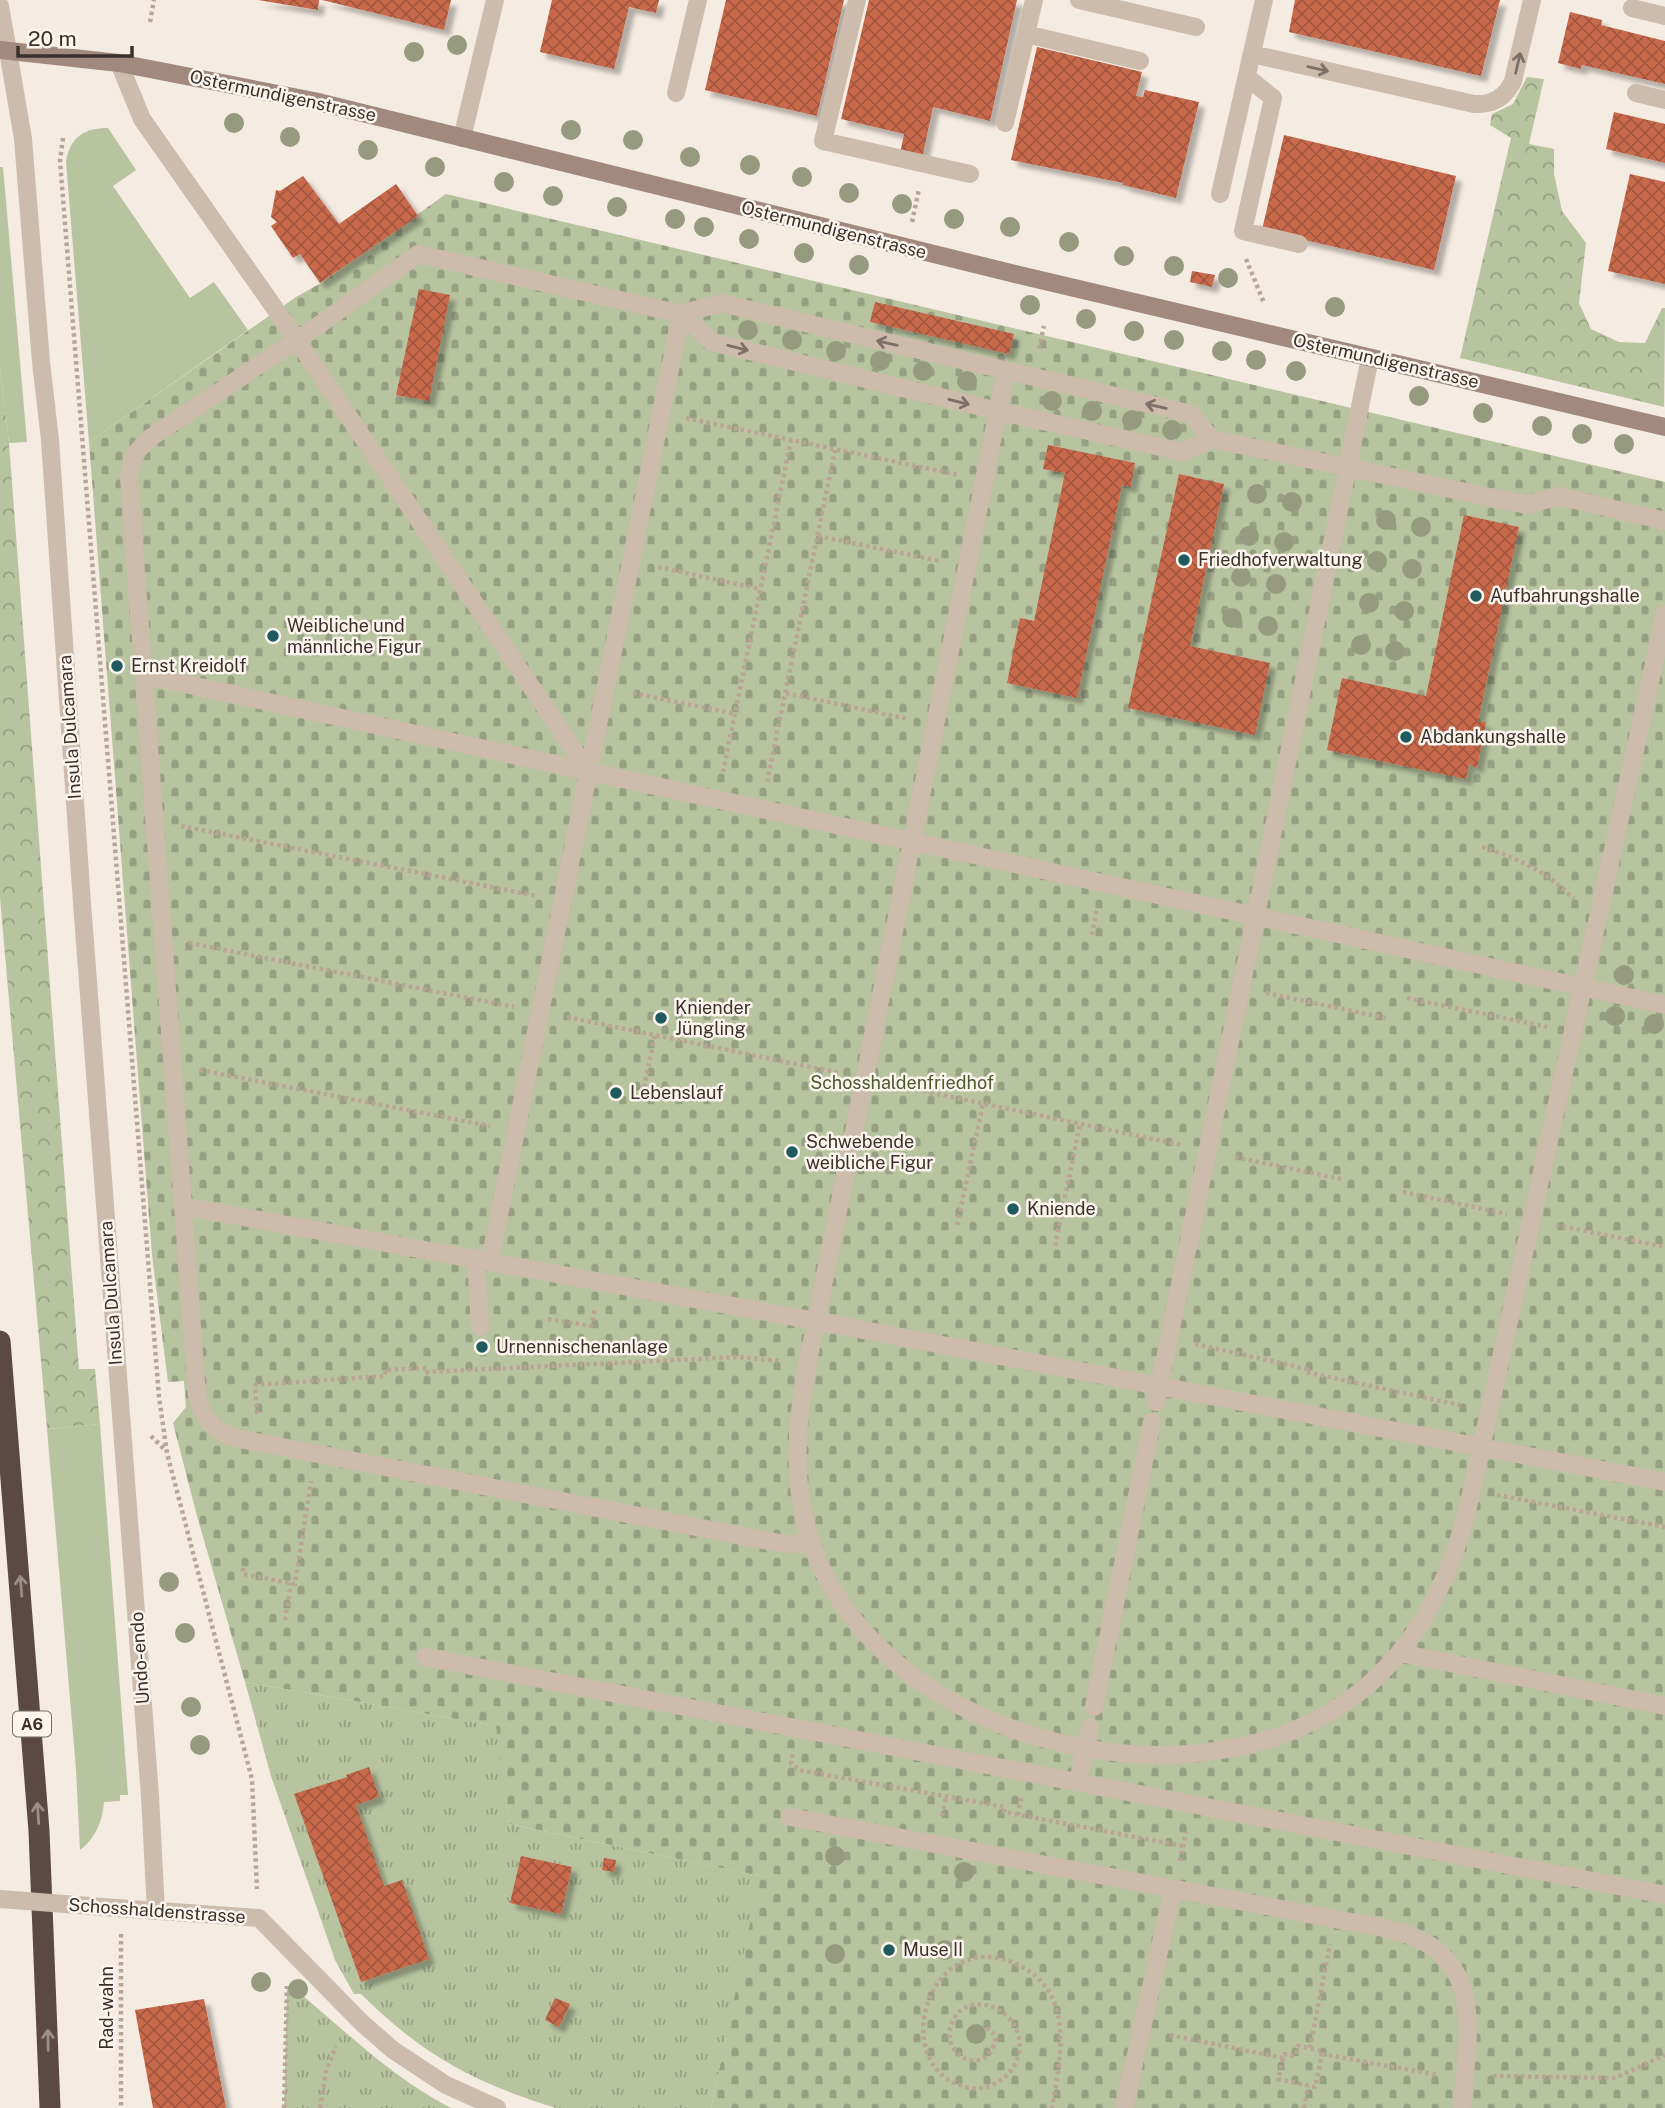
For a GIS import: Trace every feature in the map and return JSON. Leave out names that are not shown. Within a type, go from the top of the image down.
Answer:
[{"type":"highway","name":"A6","points":[[0,1341],[39,1831],[50,2108]]},
{"type":"main road","name":"Ostermundigenstrasse","points":[[4,51],[119,63],[314,101],[1015,274],[1665,427]]},
{"type":"street","points":[[462,138],[495,0]]},
{"type":"street","points":[[676,93],[698,0]]},
{"type":"street","points":[[857,0],[823,141],[970,174]]},
{"type":"street","points":[[1005,123],[1034,0]]},
{"type":"street","points":[[1079,0],[1196,27]]},
{"type":"street","points":[[1220,194],[1264,0]]},
{"type":"street","points":[[1252,54],[1474,104],[1489,103],[1506,94],[1513,81],[1532,0]]},
{"type":"street","name":"Insula Dulcamara","points":[[0,6],[4,51],[23,139],[50,440],[120,1405]]},
{"type":"street","points":[[1632,8],[1665,16]]},
{"type":"street","points":[[1026,34],[1140,61]]},
{"type":"street","points":[[119,63],[142,119],[297,340],[588,771]]},
{"type":"street","points":[[1247,77],[1273,98],[1242,231],[1299,244]]},
{"type":"street","points":[[1636,93],[1665,100]]},
{"type":"street","points":[[812,1543],[784,1544],[258,1443],[220,1432],[209,1422],[200,1406],[183,1206],[129,478],[134,456],[150,438],[297,340],[418,254],[681,314],[721,303],[1191,414],[1212,439]]},
{"type":"street","points":[[681,314],[712,342],[1182,453],[1212,439],[1527,505],[1558,496],[1665,521]]},
{"type":"street","points":[[480,1328],[483,1259],[515,1131],[681,314]]},
{"type":"street","points":[[1158,1395],[1370,358]]},
{"type":"street","points":[[1006,371],[816,1321],[801,1398],[797,1442],[799,1483],[812,1543],[826,1575],[852,1616],[886,1654],[928,1687],[962,1708],[995,1723],[1086,1747],[1134,1753],[1180,1755],[1234,1749],[1305,1726],[1341,1705],[1373,1681],[1400,1653],[1423,1620],[1447,1575],[1472,1490],[1665,614]]},
{"type":"street","points":[[144,675],[1665,1005]]},
{"type":"street","points":[[183,1206],[816,1321],[1158,1395],[1481,1448],[1665,1482]]},
{"type":"street","name":"Undo-endo","points":[[120,1405],[150,1796],[156,1911]]},
{"type":"street","points":[[1094,1707],[1152,1422]]},
{"type":"street","points":[[1400,1653],[1665,1706]]},
{"type":"street","points":[[425,1657],[1665,1895]]},
{"type":"street","points":[[1078,1782],[1090,1727]]},
{"type":"street","points":[[790,1817],[1413,1936],[1445,1956],[1462,1982],[1466,2001],[1462,2108]]},
{"type":"street","points":[[1124,2108],[1173,1889]]},
{"type":"street","name":"Schosshaldenstrasse","points":[[0,1899],[258,1918],[362,2023],[393,2050],[446,2085],[497,2108]]},
{"type":"path","points":[[149,22],[155,0]]},
{"type":"path","points":[[63,138],[60,161],[67,258],[159,1397],[167,1453],[253,1779],[258,1918]]},
{"type":"path","points":[[911,226],[924,164]]},
{"type":"path","points":[[1242,231],[1244,255],[1264,307]]},
{"type":"path","points":[[660,413],[958,475]]},
{"type":"path","points":[[717,799],[791,440]]},
{"type":"path","points":[[761,809],[835,450]]},
{"type":"path","points":[[818,536],[941,561]]},
{"type":"path","points":[[630,561],[760,589]]},
{"type":"path","points":[[604,687],[735,714]]},
{"type":"path","points":[[786,693],[936,725]]},
{"type":"path","points":[[156,821],[562,901]]},
{"type":"path","points":[[1482,847],[1507,855],[1542,872],[1562,887],[1598,923]]},
{"type":"path","points":[[163,938],[655,1035],[1341,1179]]},
{"type":"path","points":[[1241,988],[1386,1018]]},
{"type":"path","points":[[1407,998],[1572,1032]]},
{"type":"path","points":[[641,1101],[655,1035]]},
{"type":"path","points":[[172,1064],[515,1131]]},
{"type":"path","points":[[957,1225],[983,1104]]},
{"type":"path","points":[[1055,1246],[1080,1124]]},
{"type":"path","points":[[548,1319],[591,1326],[600,1280]]},
{"type":"path","points":[[1169,1339],[1307,1369],[1306,1372],[1489,1411]]},
{"type":"path","points":[[258,1443],[255,1385],[385,1376],[385,1370],[427,1368],[427,1372],[738,1357],[772,1359]]},
{"type":"path","points":[[243,1568],[243,1574],[295,1584],[316,1454]]},
{"type":"path","points":[[1472,1490],[1665,1527]]},
{"type":"path","points":[[285,1620],[291,1583]]},
{"type":"path","points":[[792,1760],[792,1766],[799,1770],[946,1799],[1005,1807],[1004,1812],[1018,1812],[1183,1847]]},
{"type":"path","name":"Rad-wahn","points":[[119,1908],[121,2108]]},
{"type":"path","points":[[1310,2048],[1335,1919]]},
{"type":"path","points":[[979,2029],[989,2029],[994,2034],[995,2041],[991,2052],[986,2057],[975,2060],[959,2056],[950,2041],[950,2027],[957,2014],[976,2004],[994,2007],[1010,2018],[1017,2029],[1020,2049],[1017,2060],[1005,2077],[991,2086],[971,2088],[957,2085],[946,2078],[933,2063],[924,2040],[923,2017],[930,1995],[938,1981],[950,1969],[973,1959],[1000,1959],[1024,1968],[1041,1983],[1056,2008],[1062,2033],[1052,2108]]},
{"type":"path","points":[[284,2108],[287,1986]]},
{"type":"path","points":[[1141,2029],[1283,2058]]},
{"type":"path","points":[[320,2108],[326,2072],[336,2046]]},
{"type":"path","points":[[1298,2046],[1323,2051],[1322,2054],[1315,2087],[1278,2079],[1284,2054],[1295,2056],[1298,2046]]},
{"type":"path","points":[[1322,2054],[1464,2077],[1615,2078],[1665,2054]]},
{"type":"path","points":[[1304,2108],[1308,2086]]},
{"type":"green space","points":[[1527,77],[1544,79],[1529,144],[1554,149],[1554,174],[1562,211],[1586,243],[1579,303],[1591,329],[1619,342],[1645,343],[1662,308],[1665,308],[1664,407],[1460,358],[1511,138],[1490,125],[1492,114],[1513,104]]},
{"type":"green space","points":[[108,128],[136,170],[113,186],[190,298],[214,282],[248,330],[89,442],[66,162],[75,140],[85,132]]},
{"type":"green space","points":[[0,167],[3,167],[27,442],[9,443],[0,368]]},
{"type":"green space","name":"Schosshaldenfriedhof","points":[[446,194],[1665,482],[1665,2108],[711,2108],[759,1876],[509,1824],[495,1726],[245,1682],[173,1423],[186,1407],[184,1381],[168,1382],[152,1255],[89,442]]},
{"type":"green space","points":[[0,368],[9,443],[79,1369],[95,1369],[100,1424],[47,1429],[0,898]]},
{"type":"green space","points":[[100,1424],[128,1795],[120,1795],[120,1801],[104,1802],[97,1829],[80,1850],[76,1769],[47,1429]]},
{"type":"green space","points":[[245,1682],[496,1726],[509,1824],[760,1876],[711,2108],[556,2108],[499,2088],[450,2064],[406,2034],[361,1994],[354,1994],[335,1960],[271,1776]]},
{"type":"green space","points":[[287,1986],[291,1986],[368,2052],[408,2082],[451,2108],[284,2108]]},
{"type":"building","points":[[258,0],[319,0],[318,10]]},
{"type":"building","points":[[322,0],[451,0],[444,30]]},
{"type":"building","points":[[552,0],[659,0],[656,13],[629,7],[614,69],[540,52]]},
{"type":"building","points":[[726,0],[844,0],[817,116],[705,90]]},
{"type":"building","points":[[869,0],[1017,0],[990,121],[933,107],[922,159],[900,154],[904,134],[841,119]]},
{"type":"building","points":[[1295,0],[1500,0],[1481,76],[1289,32]]},
{"type":"building","points":[[1570,12],[1602,20],[1601,25],[1665,41],[1665,84],[1582,65],[1581,69],[1558,63]]},
{"type":"building","points":[[1037,47],[1142,72],[1136,96],[1143,97],[1145,90],[1199,102],[1176,198],[1123,183],[1011,160]]},
{"type":"building","points":[[1614,112],[1665,124],[1665,163],[1606,149]]},
{"type":"building","points":[[1284,135],[1456,176],[1434,270],[1262,230]]},
{"type":"building","points":[[1630,174],[1665,182],[1665,284],[1608,271]]},
{"type":"building","points":[[303,176],[339,224],[396,184],[418,216],[320,283],[300,254],[293,258],[271,226],[277,222],[271,217],[276,190],[280,191]]},
{"type":"building","points":[[1192,271],[1215,275],[1212,287],[1190,282]]},
{"type":"building","points":[[419,289],[450,295],[429,401],[396,395]]},
{"type":"building","points":[[875,302],[1014,334],[1009,354],[870,322]]},
{"type":"building","points":[[1048,445],[1135,463],[1131,487],[1122,485],[1077,698],[1007,683],[1020,618],[1034,621],[1065,473],[1043,469]]},
{"type":"building","points":[[1179,474],[1224,484],[1190,646],[1270,663],[1255,735],[1128,708]]},
{"type":"building","points":[[1464,515],[1519,527],[1478,722],[1486,722],[1477,768],[1469,764],[1466,779],[1327,750],[1342,678],[1426,696]]},
{"type":"building","points":[[369,1767],[379,1797],[356,1805],[384,1886],[402,1880],[429,1959],[361,1982],[294,1794]]},
{"type":"building","points":[[521,1856],[572,1867],[561,1914],[510,1903]]},
{"type":"building","points":[[604,1858],[616,1860],[614,1872],[602,1870]]},
{"type":"building","points":[[555,1998],[570,2004],[559,2027],[545,2020]]},
{"type":"building","points":[[204,1999],[226,2108],[153,2108],[135,2010]]},
{"type":"place","name":"Friedhofverwaltung","points":[[1184,560]]},
{"type":"place","name":"Aufbahrungshalle","points":[[1476,596]]},
{"type":"place","name":"Weibliche und männliche Figur","points":[[273,636]]},
{"type":"place","name":"Ernst Kreidolf","points":[[117,666]]},
{"type":"place","name":"Abdankungshalle","points":[[1406,737]]},
{"type":"place","name":"Kniender Jüngling","points":[[661,1018]]},
{"type":"place","name":"Lebenslauf","points":[[616,1093]]},
{"type":"place","name":"Schwebende weibliche Figur","points":[[792,1152]]},
{"type":"place","name":"Kniende","points":[[1013,1209]]},
{"type":"place","name":"Urnennischenanlage","points":[[482,1347]]},
{"type":"place","name":"Muse II","points":[[889,1950]]}]
